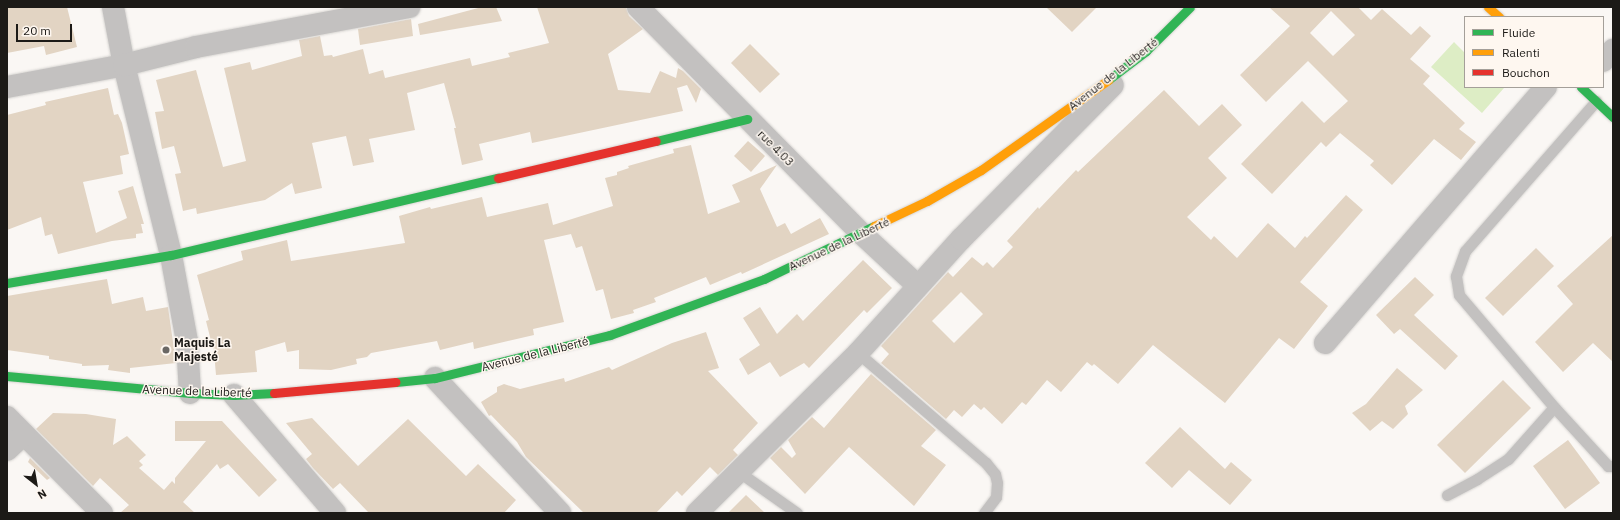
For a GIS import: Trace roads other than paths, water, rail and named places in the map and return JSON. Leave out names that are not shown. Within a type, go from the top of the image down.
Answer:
[{"type":"main road","name":"Avenue de la Liberté","points":[[7,376],[190,393],[234,395],[326,390],[435,378],[610,335],[764,279],[862,234],[981,170],[1076,104],[1146,52],[1190,7]]},
{"type":"main road","points":[[1488,7],[1498,16]]},
{"type":"main road","points":[[1581,88],[1613,117]]},
{"type":"main road","points":[[7,283],[170,255],[747,119]]},
{"type":"street","points":[[113,7],[124,65],[170,255],[187,341],[190,393]]},
{"type":"street","points":[[7,87],[124,65],[196,47],[409,7]]},
{"type":"street","name":"rue 4.03","points":[[638,7],[862,234],[918,286]]},
{"type":"street","points":[[1604,60],[1613,50]]},
{"type":"street","points":[[697,513],[858,354],[918,286],[1146,52]]},
{"type":"street","points":[[1325,343],[1545,88]]},
{"type":"street","points":[[435,378],[560,513]]},
{"type":"street","points":[[234,395],[335,513]]},
{"type":"street","points":[[7,417],[102,513]]},
{"type":"street","points":[[7,450],[24,434]]},
{"type":"lane","points":[[1596,101],[1465,251],[1456,276],[1459,295],[1554,407],[1608,466],[1613,466]]},
{"type":"lane","points":[[858,354],[986,463],[995,474],[997,483],[996,497],[984,513]]},
{"type":"lane","points":[[1447,495],[1477,479],[1508,458],[1554,407]]},
{"type":"lane","points":[[739,472],[798,513]]},
{"type":"place","name":"Maquis La Majesté","points":[[166,350]]}]
